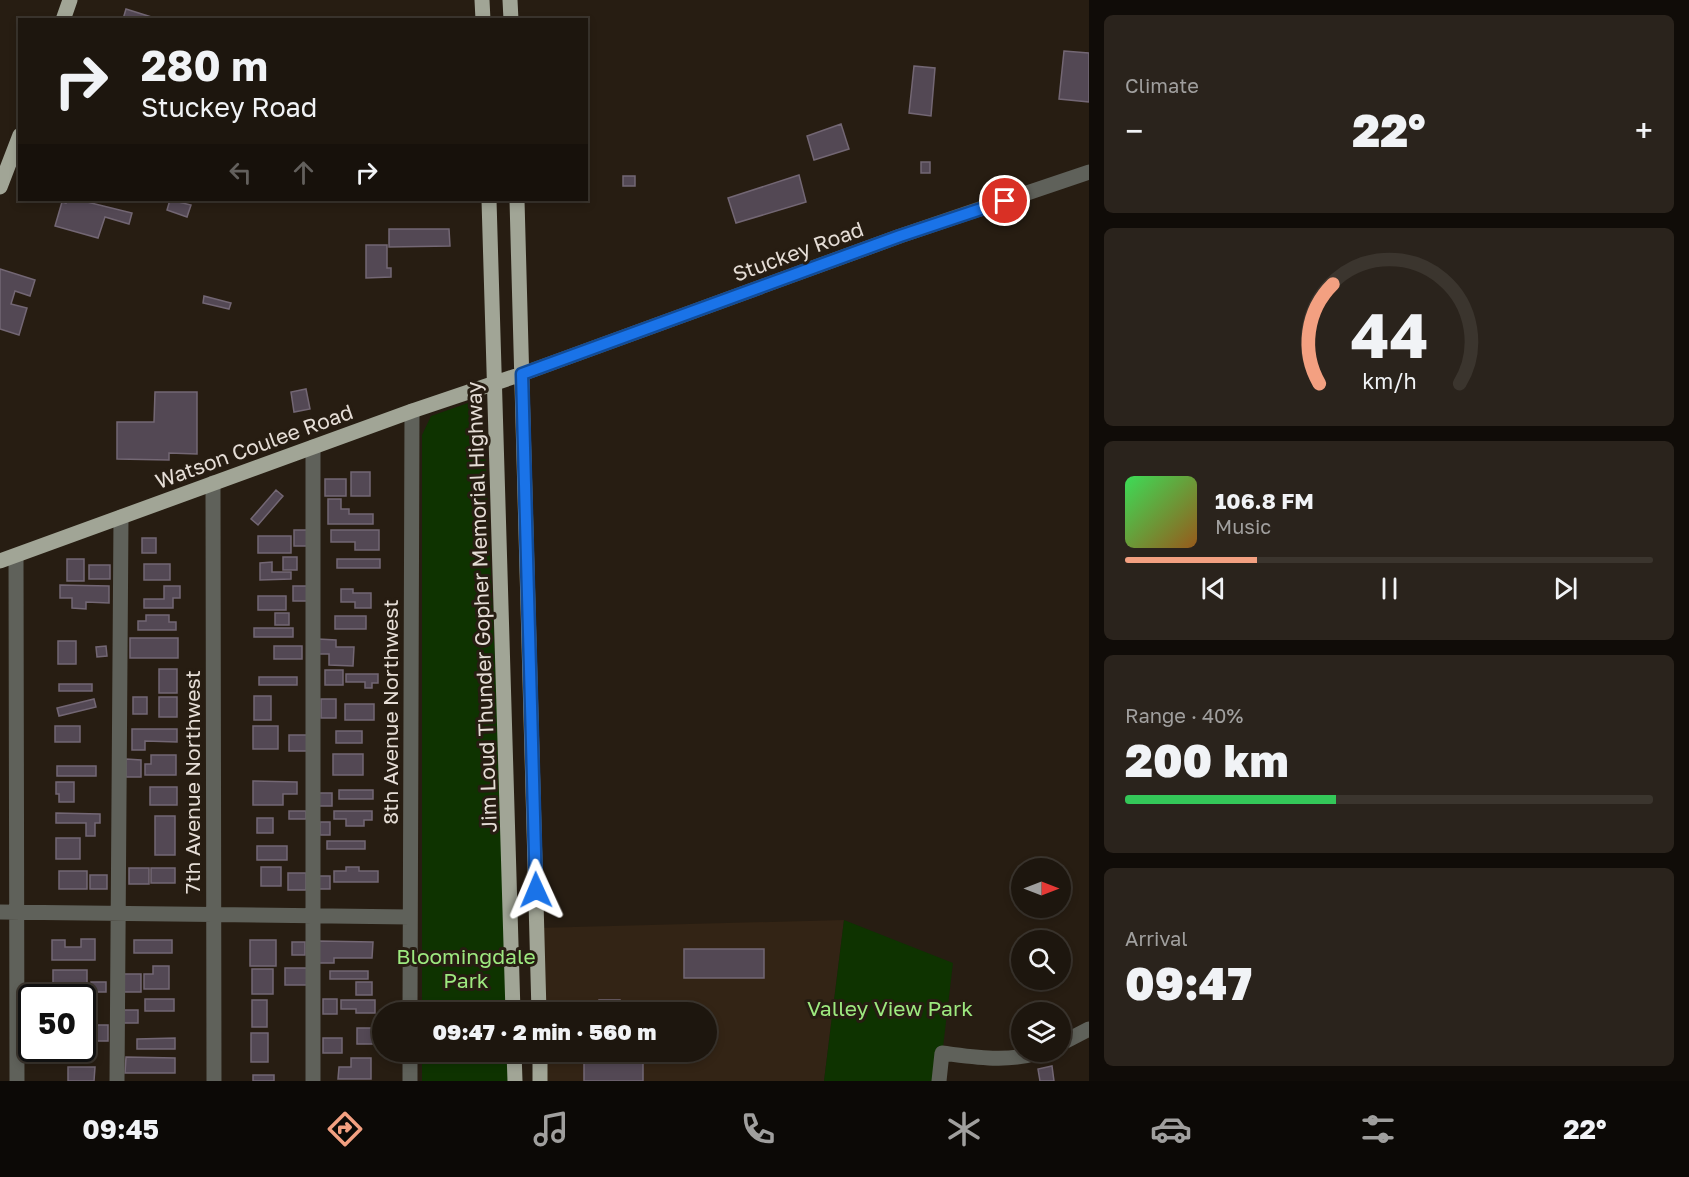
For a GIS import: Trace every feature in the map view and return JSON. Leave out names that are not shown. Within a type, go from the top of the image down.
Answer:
[{"type":"main road","points":[[64,18],[70,0]]},
{"type":"main road","points":[[482,0],[483,18]]},
{"type":"main road","points":[[510,0],[511,18]]},
{"type":"main road","points":[[0,187],[18,140]]},
{"type":"main road","name":"Jim Loud Thunder Gopher Memorial Highway","points":[[489,201],[513,1002]]},
{"type":"main road","points":[[517,201],[538,1002]]},
{"type":"main road","name":"Watson Coulee Road","points":[[0,561],[412,411],[522,374]]},
{"type":"main road","points":[[514,1062],[515,1081]]},
{"type":"main road","points":[[540,1062],[540,1081]]},
{"type":"street","name":"Stuckey Road","points":[[522,374],[900,236],[1089,172]]},
{"type":"street","name":"8th Avenue Northwest","points":[[410,1002],[412,411]]},
{"type":"street","points":[[313,447],[313,1081]]},
{"type":"street","name":"7th Avenue Northwest","points":[[213,483],[214,1081]]},
{"type":"street","points":[[117,1081],[121,517]]},
{"type":"street","points":[[16,556],[18,912],[16,1081]]},
{"type":"street","points":[[0,912],[410,917]]},
{"type":"street","points":[[1071,1038],[1089,1029]]},
{"type":"street","points":[[939,1081],[942,1053],[996,1059],[1011,1058]]},
{"type":"street","points":[[410,1062],[410,1081]]},
{"type":"shaded area","points":[[844,920],[824,1081],[541,1081],[540,1062],[717,1062],[717,1002],[539,1002],[536,928]]},
{"type":"green space","name":"Bloomingdale Park","points":[[471,402],[483,410],[512,1002],[422,1002],[422,435],[431,416]]},
{"type":"green space","name":"Valley View Park","points":[[844,920],[953,963],[939,1081],[824,1081]]},
{"type":"green space","name":"Bloomingdale Park","points":[[422,1062],[514,1062],[515,1081],[422,1081]]},
{"type":"building","points":[[126,9],[155,18],[123,18]]},
{"type":"building","points":[[1064,51],[1089,53],[1089,102],[1059,99]]},
{"type":"building","points":[[914,66],[935,68],[931,116],[909,113]]},
{"type":"building","points":[[841,124],[849,149],[814,160],[807,136]]},
{"type":"building","points":[[921,162],[930,162],[930,173],[921,173]]},
{"type":"building","points":[[799,175],[806,202],[736,223],[728,198]]},
{"type":"building","points":[[623,176],[635,176],[635,186],[623,186]]},
{"type":"building","points":[[67,201],[83,201],[132,213],[129,224],[105,217],[98,238],[55,226],[62,202],[66,203]]},
{"type":"building","points":[[170,201],[191,205],[187,217],[167,210]]},
{"type":"building","points":[[389,229],[449,229],[450,246],[389,247]]},
{"type":"building","points":[[366,245],[387,245],[387,268],[391,268],[391,277],[366,278]]},
{"type":"building","points":[[0,269],[35,280],[30,296],[15,291],[11,304],[27,308],[19,335],[0,329]]},
{"type":"building","points":[[204,296],[231,303],[229,309],[203,303]]},
{"type":"building","points":[[306,389],[310,409],[294,412],[291,392]]},
{"type":"building","points":[[155,392],[197,392],[197,454],[169,453],[169,460],[117,459],[117,422],[154,422]]},
{"type":"building","points":[[351,472],[370,472],[370,496],[351,496]]},
{"type":"building","points":[[325,479],[346,479],[346,496],[325,496]]},
{"type":"building","points":[[276,490],[283,496],[258,525],[251,519]]},
{"type":"building","points":[[328,499],[341,499],[341,509],[349,509],[349,514],[373,514],[373,524],[328,524]]},
{"type":"building","points":[[294,530],[308,530],[308,546],[294,546]]},
{"type":"building","points":[[331,530],[379,530],[379,550],[355,550],[355,542],[331,542]]},
{"type":"building","points":[[258,536],[291,536],[291,553],[258,553]]},
{"type":"building","points":[[142,538],[156,538],[156,553],[142,553]]},
{"type":"building","points":[[283,557],[297,557],[297,570],[283,570]]},
{"type":"building","points":[[67,559],[84,559],[84,581],[67,581]]},
{"type":"building","points":[[337,559],[380,559],[380,568],[337,568]]},
{"type":"building","points":[[272,562],[272,572],[291,572],[291,579],[260,580],[260,563]]},
{"type":"building","points":[[144,564],[170,564],[170,580],[144,580]]},
{"type":"building","points":[[89,565],[110,565],[110,579],[89,579]]},
{"type":"building","points":[[60,585],[109,586],[109,603],[86,602],[86,609],[72,608],[72,598],[60,598]]},
{"type":"building","points":[[164,586],[180,586],[180,598],[173,598],[173,608],[144,608],[144,599],[164,599]]},
{"type":"building","points":[[293,586],[308,586],[308,601],[293,601]]},
{"type":"building","points":[[341,589],[353,589],[353,593],[371,593],[371,608],[355,608],[355,602],[341,602]]},
{"type":"building","points":[[258,596],[286,596],[286,610],[258,610]]},
{"type":"building","points":[[275,613],[289,613],[289,625],[275,625]]},
{"type":"building","points":[[146,615],[169,615],[169,622],[176,622],[176,630],[138,630],[138,621],[146,621]]},
{"type":"building","points":[[335,616],[366,616],[366,629],[335,629]]},
{"type":"building","points":[[254,628],[293,628],[293,637],[254,637]]},
{"type":"building","points":[[130,638],[178,638],[178,658],[130,658]]},
{"type":"building","points":[[318,639],[336,640],[336,647],[354,647],[353,666],[329,665],[329,654],[318,654]]},
{"type":"building","points":[[58,641],[76,641],[76,664],[58,664]]},
{"type":"building","points":[[106,646],[107,656],[97,657],[96,647]]},
{"type":"building","points":[[274,646],[302,646],[302,659],[274,659]]},
{"type":"building","points":[[159,669],[177,669],[177,693],[159,693]]},
{"type":"building","points":[[325,670],[343,670],[343,685],[325,685]]},
{"type":"building","points":[[346,674],[378,674],[378,683],[372,683],[372,688],[365,688],[365,682],[346,682]]},
{"type":"building","points":[[259,677],[297,677],[297,685],[259,685]]},
{"type":"building","points":[[59,684],[92,684],[92,691],[59,691]]},
{"type":"building","points":[[254,696],[271,696],[271,720],[254,720]]},
{"type":"building","points":[[133,697],[147,697],[147,714],[133,714]]},
{"type":"building","points":[[159,697],[177,697],[177,717],[159,717]]},
{"type":"building","points":[[94,699],[96,707],[59,716],[57,708]]},
{"type":"building","points":[[321,699],[336,699],[336,718],[321,718]]},
{"type":"building","points":[[345,704],[374,704],[374,720],[345,720]]},
{"type":"building","points":[[55,726],[80,726],[80,742],[55,742]]},
{"type":"building","points":[[253,726],[278,726],[278,749],[253,749]]},
{"type":"building","points":[[132,729],[177,729],[177,742],[145,741],[145,750],[132,750]]},
{"type":"building","points":[[336,731],[362,731],[362,743],[336,743]]},
{"type":"building","points":[[289,735],[307,735],[307,751],[289,751]]},
{"type":"building","points":[[333,754],[363,754],[363,775],[333,775]]},
{"type":"building","points":[[151,755],[176,755],[176,775],[145,775],[145,764],[151,764]]},
{"type":"building","points":[[126,759],[141,760],[141,777],[126,777]]},
{"type":"building","points":[[57,766],[96,766],[96,776],[57,776]]},
{"type":"building","points":[[253,781],[297,782],[297,794],[283,794],[283,805],[253,805]]},
{"type":"building","points":[[56,782],[74,782],[74,802],[59,802]]},
{"type":"building","points":[[150,787],[177,787],[177,805],[150,805]]},
{"type":"building","points":[[339,790],[373,790],[373,799],[339,799]]},
{"type":"building","points":[[319,793],[332,793],[332,806],[319,806]]},
{"type":"building","points":[[289,811],[306,811],[306,819],[289,819]]},
{"type":"building","points":[[334,811],[372,811],[372,820],[364,820],[364,826],[346,826],[346,819],[334,819]]},
{"type":"building","points":[[56,813],[100,814],[100,823],[95,823],[95,836],[86,836],[86,823],[56,823]]},
{"type":"building","points":[[155,816],[175,816],[175,855],[155,855]]},
{"type":"building","points":[[257,818],[273,818],[273,833],[257,833]]},
{"type":"building","points":[[320,822],[330,822],[330,835],[320,835]]},
{"type":"building","points":[[56,838],[80,838],[80,859],[56,859]]},
{"type":"building","points":[[327,841],[365,841],[365,849],[327,849]]},
{"type":"building","points":[[257,846],[287,846],[287,860],[257,860]]},
{"type":"building","points":[[261,867],[281,867],[281,886],[261,886]]},
{"type":"building","points":[[346,867],[359,867],[359,871],[378,871],[378,882],[334,882],[334,871],[346,871]]},
{"type":"building","points":[[129,868],[149,868],[149,884],[129,884]]},
{"type":"building","points":[[151,868],[175,868],[175,883],[151,883]]},
{"type":"building","points":[[59,871],[87,871],[87,889],[59,889]]},
{"type":"building","points":[[288,873],[306,873],[306,890],[288,890]]},
{"type":"building","points":[[90,875],[107,875],[107,889],[90,889]]},
{"type":"building","points":[[319,876],[330,876],[330,889],[319,889]]},
{"type":"building","points":[[81,939],[95,939],[95,960],[52,960],[52,940],[65,940],[65,947],[81,947]]},
{"type":"building","points":[[134,940],[172,940],[172,953],[134,953]]},
{"type":"building","points":[[250,940],[276,940],[276,966],[250,966]]},
{"type":"building","points":[[318,941],[373,942],[372,958],[334,958],[334,963],[318,963]]},
{"type":"building","points":[[292,942],[305,942],[305,955],[292,955]]},
{"type":"building","points":[[684,949],[764,949],[764,978],[684,978]]},
{"type":"building","points":[[153,966],[169,966],[169,989],[144,989],[144,974],[153,974]]},
{"type":"building","points":[[285,968],[307,968],[307,985],[285,985]]},
{"type":"building","points":[[252,969],[273,969],[273,994],[252,994]]},
{"type":"building","points":[[53,970],[87,970],[87,984],[53,984]]},
{"type":"building","points":[[330,971],[368,971],[368,979],[330,979]]},
{"type":"building","points":[[123,974],[141,974],[141,992],[123,992]]},
{"type":"building","points":[[91,982],[106,982],[106,992],[96,992],[96,984],[91,984]]},
{"type":"building","points":[[356,982],[372,982],[372,995],[356,995]]},
{"type":"building","points":[[145,999],[174,999],[174,1011],[145,1011]]},
{"type":"building","points":[[323,999],[337,999],[337,1014],[323,1014]]},
{"type":"building","points":[[252,1000],[267,1000],[267,1027],[252,1027]]},
{"type":"building","points":[[341,1000],[375,1000],[372,1002],[372,1013],[356,1013],[356,1009],[341,1009]]},
{"type":"building","points":[[599,1000],[620,1000],[620,1002],[599,1002]]},
{"type":"building","points":[[123,1010],[138,1010],[138,1023],[123,1023]]},
{"type":"building","points":[[96,1025],[108,1025],[108,1041],[97,1041],[97,1051]]},
{"type":"building","points":[[357,1028],[372,1028],[372,1044],[357,1044]]},
{"type":"building","points":[[251,1033],[268,1033],[268,1062],[251,1062]]},
{"type":"building","points":[[175,1038],[175,1049],[137,1049],[137,1039]]},
{"type":"building","points":[[323,1038],[342,1038],[342,1053],[323,1053]]},
{"type":"building","points":[[126,1057],[175,1058],[175,1073],[125,1073]]},
{"type":"building","points":[[351,1058],[371,1058],[371,1079],[338,1079],[339,1067],[351,1067]]},
{"type":"building","points":[[584,1063],[643,1063],[643,1081],[584,1081]]},
{"type":"building","points":[[1052,1066],[1054,1081],[1040,1081],[1038,1069]]},
{"type":"building","points":[[68,1067],[95,1067],[94,1081],[68,1081]]},
{"type":"building","points":[[253,1075],[274,1075],[274,1081],[253,1081]]},
{"type":"route","points":[[536,890],[522,374],[900,236],[1005,201]]}]
